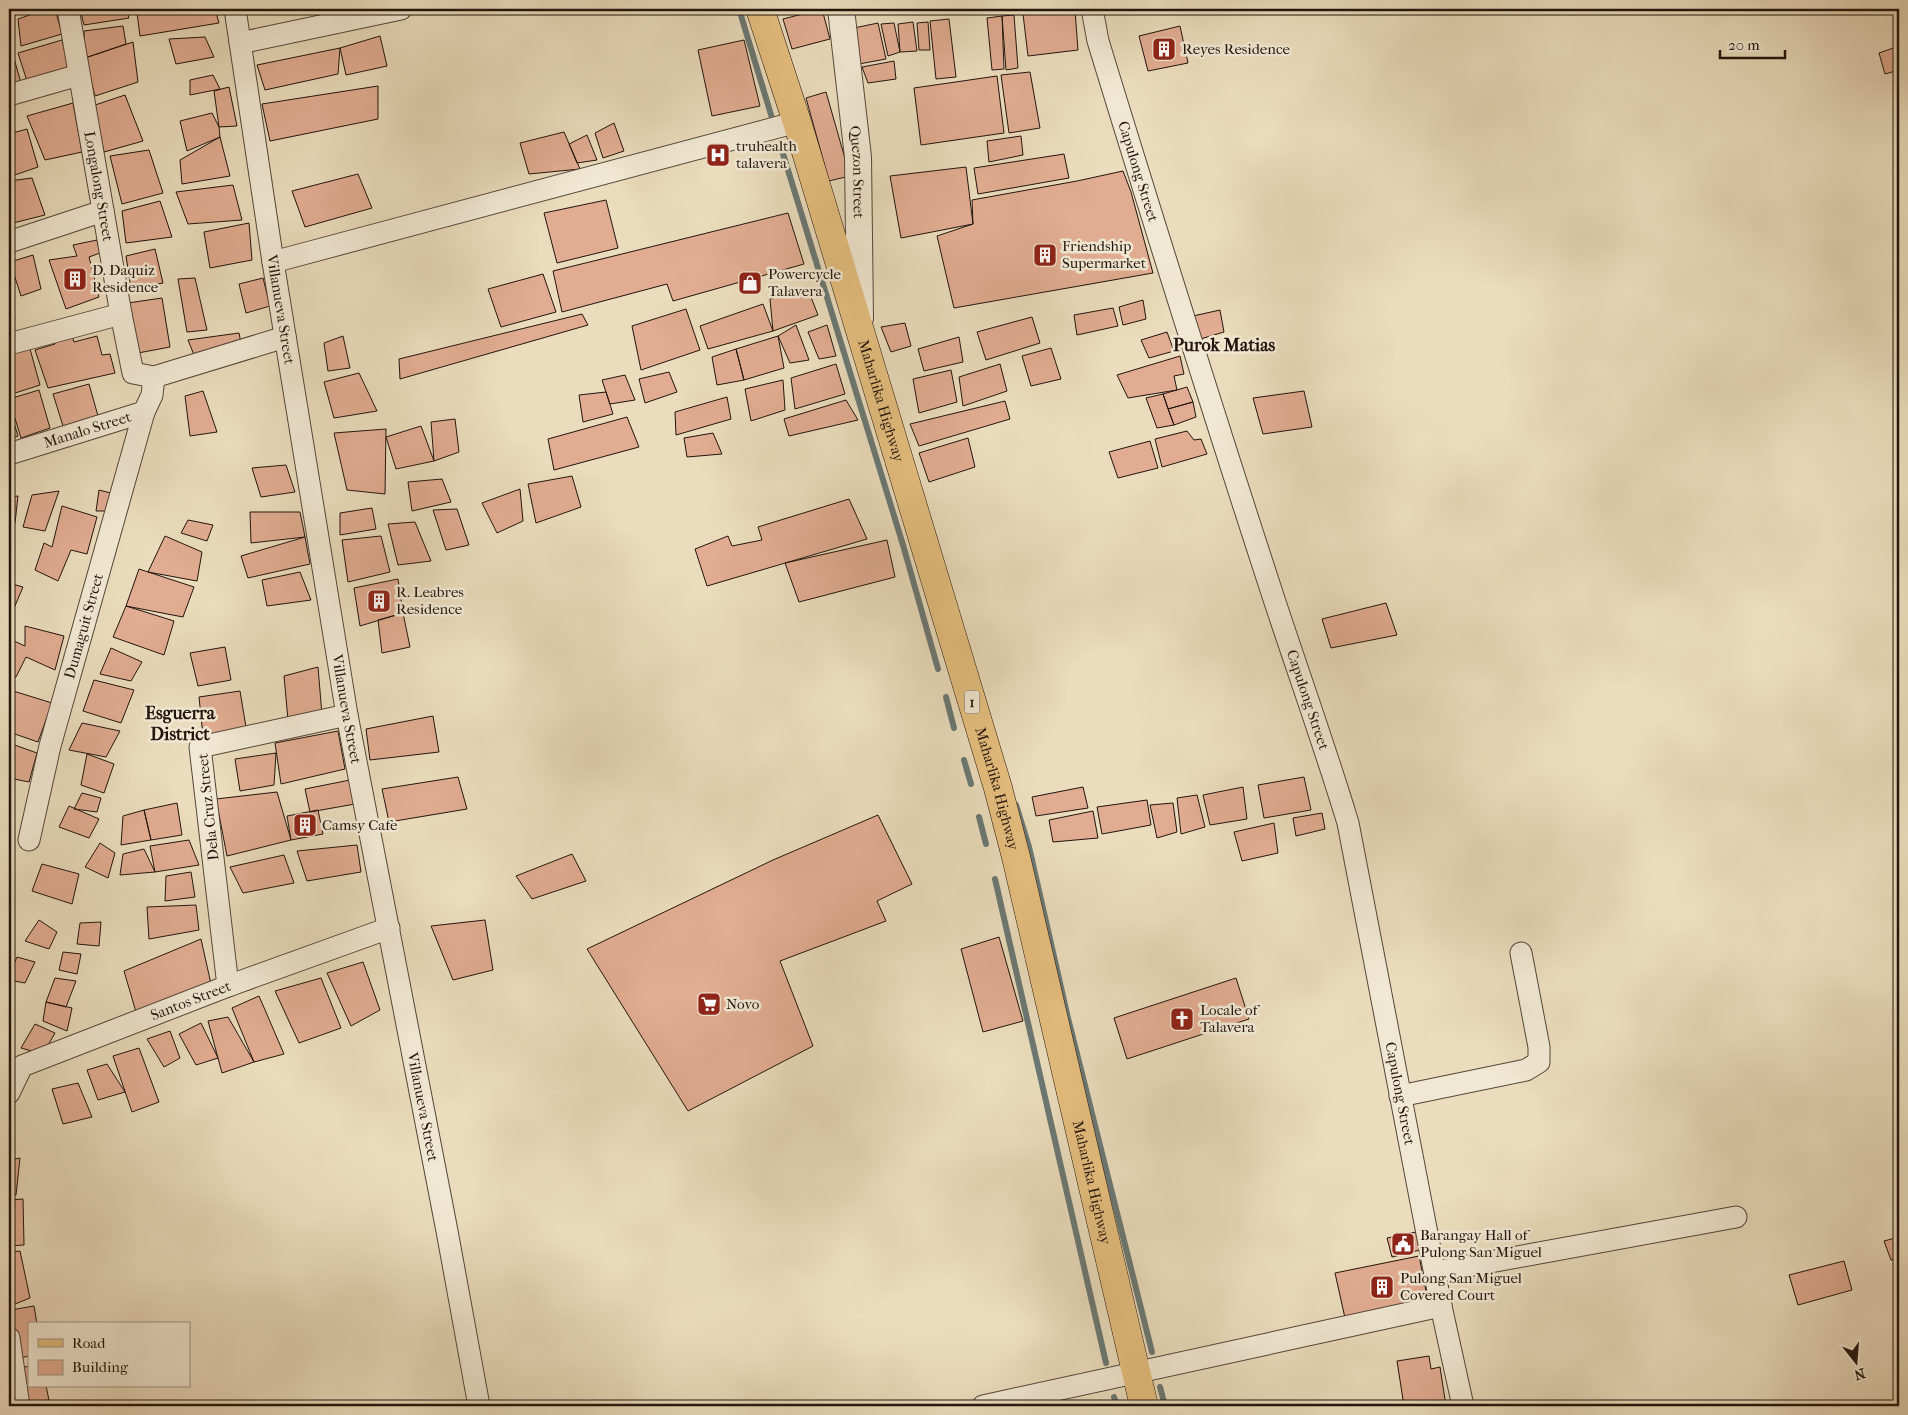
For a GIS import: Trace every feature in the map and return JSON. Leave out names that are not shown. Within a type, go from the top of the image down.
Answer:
[{"type":"main road","name":"Maharlika Highway","points":[[760,9],[797,122],[860,337],[1000,797],[1144,1406]]},
{"type":"street","name":"Longalong Street","points":[[68,9],[133,373],[154,377]]},
{"type":"street","name":"Villanueva Street","points":[[235,9],[273,262],[347,715],[479,1406]]},
{"type":"street","points":[[240,43],[401,9]]},
{"type":"street","name":"Quezon Street","points":[[846,9],[858,157],[860,337]]},
{"type":"street","name":"Capulong Street","points":[[1092,9],[1098,42],[1178,303],[1273,597],[1325,746],[1348,823],[1441,1306],[1463,1406]]},
{"type":"street","points":[[9,95],[79,75]]},
{"type":"street","points":[[273,262],[797,122]]},
{"type":"street","points":[[9,242],[103,211]]},
{"type":"street","points":[[9,344],[121,314]]},
{"type":"street","points":[[154,377],[285,336]]},
{"type":"street","name":"Manalo Street","points":[[9,454],[144,412],[152,395],[154,377]]},
{"type":"street","name":"Dumaguit Street","points":[[29,840],[50,746],[144,412]]},
{"type":"street","name":"Dela Cruz Street","points":[[228,986],[200,747],[347,715]]},
{"type":"street","name":"Santos Street","points":[[9,1093],[22,1066],[228,986],[389,928]]},
{"type":"street","points":[[1400,1096],[1526,1070],[1539,1062],[1539,1046],[1521,952]]},
{"type":"street","points":[[1435,1272],[1736,1218]]},
{"type":"street","points":[[983,1406],[1441,1306]]},
{"type":"street","points":[[9,1338],[19,1406]]},
{"type":"building","points":[[9,9],[21,9],[9,13]]},
{"type":"building","points":[[47,9],[55,9],[62,34],[21,46],[18,19]]},
{"type":"building","points":[[80,9],[126,9],[129,18],[84,25]]},
{"type":"building","points":[[156,9],[215,9],[219,23],[140,36],[137,13]]},
{"type":"building","points":[[822,9],[830,39],[792,49],[783,19]]},
{"type":"building","points":[[1075,10],[1078,50],[1028,56],[1023,14]]},
{"type":"building","points":[[1014,15],[1018,68],[1006,70],[1002,16]]},
{"type":"building","points":[[1002,16],[1004,69],[992,70],[987,18]]},
{"type":"building","points":[[949,19],[956,77],[936,79],[930,21]]},
{"type":"building","points":[[913,22],[917,51],[900,52],[898,24]]},
{"type":"building","points":[[928,22],[930,50],[919,50],[917,23]]},
{"type":"building","points":[[878,23],[886,59],[859,64],[854,28]]},
{"type":"building","points":[[894,23],[900,52],[888,56],[881,24]]},
{"type":"building","points":[[123,26],[126,44],[85,58],[84,31]]},
{"type":"building","name":"Reyes Residence","points":[[1180,26],[1188,63],[1148,71],[1139,36]]},
{"type":"building","points":[[9,30],[13,49],[9,51]]},
{"type":"building","points":[[380,36],[387,66],[346,75],[340,48]]},
{"type":"building","points":[[205,37],[214,57],[176,64],[169,39]]},
{"type":"building","points":[[62,40],[70,72],[27,81],[18,53]]},
{"type":"building","points":[[744,40],[760,106],[712,116],[698,50]]},
{"type":"building","points":[[133,42],[138,82],[95,96],[85,58]]},
{"type":"building","points":[[1899,46],[1899,70],[1885,74],[1879,53]]},
{"type":"building","points":[[340,48],[338,74],[265,90],[257,65]]},
{"type":"building","points":[[13,55],[21,83],[9,86],[9,56]]},
{"type":"building","points":[[894,61],[896,79],[868,83],[862,67]]},
{"type":"building","points":[[1030,72],[1040,128],[1009,133],[1001,75]]},
{"type":"building","points":[[213,75],[220,89],[190,95],[190,80]]},
{"type":"building","points":[[997,76],[1004,133],[921,145],[914,88]]},
{"type":"building","points":[[378,86],[378,119],[270,141],[262,104]]},
{"type":"building","points":[[229,87],[237,126],[219,127],[214,91]]},
{"type":"building","points":[[826,92],[850,176],[829,181],[806,98]]},
{"type":"building","points":[[125,95],[143,141],[104,152],[92,106]]},
{"type":"building","points":[[73,103],[82,152],[45,160],[27,116]]},
{"type":"building","points":[[212,113],[219,127],[220,137],[187,151],[180,121]]},
{"type":"building","points":[[614,123],[624,151],[603,158],[595,133]]},
{"type":"building","points":[[27,129],[38,167],[9,177],[9,134]]},
{"type":"building","points":[[564,132],[580,169],[529,174],[520,143]]},
{"type":"building","points":[[587,135],[597,160],[577,163],[569,144]]},
{"type":"building","points":[[1021,136],[1023,155],[989,162],[987,141]]},
{"type":"building","points":[[220,137],[230,176],[182,184],[180,160]]},
{"type":"building","points":[[149,150],[163,193],[122,204],[110,156]]},
{"type":"building","points":[[1064,154],[1069,178],[978,194],[974,168]]},
{"type":"building","points":[[966,167],[973,224],[901,238],[890,176]]},
{"type":"building","name":"Friendship Supermarket","points":[[1123,171],[1131,192],[1153,273],[954,308],[937,236],[973,224],[972,200]]},
{"type":"building","points":[[358,174],[372,208],[305,227],[292,191]]},
{"type":"building","points":[[32,178],[45,215],[9,224],[9,181]]},
{"type":"building","points":[[233,185],[242,220],[188,224],[176,192]]},
{"type":"building","points":[[606,200],[618,248],[557,263],[544,213]]},
{"type":"building","points":[[160,201],[172,237],[126,243],[122,211]]},
{"type":"building","points":[[788,213],[804,264],[673,301],[667,284],[562,312],[553,271]]},
{"type":"building","points":[[249,223],[252,260],[210,268],[204,232]]},
{"type":"building","name":"D. Daquiz Residence","points":[[97,240],[100,253],[89,257],[99,297],[66,309],[49,260],[77,256],[73,245]]},
{"type":"building","points":[[155,249],[163,283],[131,289],[126,256]]},
{"type":"building","points":[[33,255],[41,289],[21,296],[10,262]]},
{"type":"building","points":[[543,274],[556,312],[501,327],[488,289]]},
{"type":"building","points":[[195,278],[207,330],[187,332],[178,279]]},
{"type":"building","points":[[263,278],[270,306],[246,313],[239,284]]},
{"type":"building","points":[[807,287],[818,315],[773,331],[770,299]]},
{"type":"building","points":[[162,298],[170,347],[138,353],[128,303]]},
{"type":"building","points":[[1143,300],[1146,319],[1123,325],[1119,307]]},
{"type":"building","points":[[9,302],[15,320],[9,321]]},
{"type":"building","points":[[763,304],[773,331],[708,349],[700,326]]},
{"type":"building","points":[[1113,308],[1118,326],[1077,335],[1074,315]]},
{"type":"building","points":[[686,309],[700,350],[641,370],[632,326]]},
{"type":"building","points":[[1220,310],[1224,332],[1197,340],[1193,316]]},
{"type":"building","points":[[582,314],[588,325],[400,379],[399,359]]},
{"type":"building","points":[[1032,317],[1040,343],[986,360],[977,332]]},
{"type":"building","points":[[905,323],[911,346],[891,352],[881,327]]},
{"type":"building","points":[[796,325],[809,360],[790,363],[778,336]]},
{"type":"building","points":[[827,325],[836,356],[819,359],[808,332]]},
{"type":"building","points":[[1167,332],[1174,351],[1149,358],[1141,340]]},
{"type":"building","points":[[71,333],[74,342],[97,336],[102,355],[110,354],[115,373],[48,388],[35,350],[55,344],[54,337]]},
{"type":"building","points":[[239,333],[241,343],[194,355],[188,340]]},
{"type":"building","points":[[343,336],[350,368],[328,371],[324,343]]},
{"type":"building","points":[[778,336],[784,368],[744,380],[736,349]]},
{"type":"building","points":[[959,337],[963,362],[924,371],[918,349]]},
{"type":"building","points":[[1051,348],[1061,379],[1031,386],[1022,356]]},
{"type":"building","points":[[30,349],[40,385],[9,395],[9,354]]},
{"type":"building","points":[[736,349],[744,380],[717,385],[712,357]]},
{"type":"building","points":[[1180,356],[1184,374],[1174,376],[1177,390],[1128,398],[1117,375]]},
{"type":"building","points":[[836,364],[845,394],[795,409],[791,378]]},
{"type":"building","points":[[1000,364],[1007,391],[963,406],[959,377]]},
{"type":"building","points":[[951,370],[957,402],[919,413],[913,379]]},
{"type":"building","points":[[669,372],[677,392],[645,403],[639,379]]},
{"type":"building","points":[[359,373],[377,411],[334,418],[324,382]]},
{"type":"building","points":[[625,375],[635,400],[610,404],[602,380]]},
{"type":"building","points":[[783,380],[785,410],[751,421],[745,389]]},
{"type":"building","points":[[89,384],[98,416],[63,426],[53,394]]},
{"type":"building","points":[[1187,387],[1193,402],[1168,409],[1163,394]]},
{"type":"building","points":[[39,390],[50,428],[21,438],[9,399]]},
{"type":"building","points":[[203,391],[217,432],[190,436],[185,396]]},
{"type":"building","points":[[1304,391],[1312,427],[1263,434],[1253,398]]},
{"type":"building","points":[[606,392],[613,414],[583,422],[579,395]]},
{"type":"building","points":[[1163,394],[1174,425],[1157,428],[1146,398]]},
{"type":"building","points":[[727,397],[731,419],[676,435],[675,412]]},
{"type":"building","points":[[846,400],[858,420],[789,436],[784,419]]},
{"type":"building","points":[[1005,401],[1010,419],[919,446],[910,424]]},
{"type":"building","points":[[1193,402],[1196,417],[1174,425],[1168,409]]},
{"type":"building","points":[[9,406],[18,436],[9,439]]},
{"type":"building","points":[[627,417],[639,447],[554,470],[548,439]]},
{"type":"building","points":[[455,419],[459,452],[434,461],[431,422]]},
{"type":"building","points":[[421,426],[434,461],[396,469],[386,437]]},
{"type":"building","points":[[386,429],[385,494],[347,490],[334,433]]},
{"type":"building","points":[[1187,431],[1194,440],[1201,439],[1207,454],[1162,467],[1155,439]]},
{"type":"building","points":[[713,433],[722,454],[687,457],[684,438]]},
{"type":"building","points":[[968,438],[975,467],[929,482],[919,453]]},
{"type":"building","points":[[1150,441],[1158,468],[1118,478],[1109,452]]},
{"type":"building","points":[[286,465],[295,492],[261,497],[252,468]]},
{"type":"building","points":[[572,476],[581,507],[536,523],[528,484]]},
{"type":"building","points":[[442,479],[451,502],[412,511],[408,482]]},
{"type":"building","points":[[520,489],[523,521],[497,533],[482,503]]},
{"type":"building","points":[[99,490],[115,494],[112,511],[96,511]]},
{"type":"building","points":[[59,491],[45,531],[23,527],[32,495]]},
{"type":"building","points":[[18,496],[15,523],[9,522],[9,497]]},
{"type":"building","points":[[849,499],[867,539],[707,586],[695,549],[728,536],[732,546],[762,540],[758,527]]},
{"type":"building","points":[[62,506],[97,517],[87,554],[71,550],[58,581],[35,570],[44,543],[52,547]]},
{"type":"building","points":[[372,508],[376,529],[340,535],[340,513]]},
{"type":"building","points":[[457,509],[469,545],[446,550],[433,510]]},
{"type":"building","points":[[250,512],[300,512],[305,537],[251,543]]},
{"type":"building","points":[[188,520],[213,525],[207,541],[181,533]]},
{"type":"building","points":[[415,522],[431,561],[398,565],[388,524]]},
{"type":"building","points":[[165,536],[202,552],[197,581],[148,572]]},
{"type":"building","points":[[381,536],[390,572],[348,582],[342,540]]},
{"type":"building","points":[[305,537],[310,564],[248,578],[241,556]]},
{"type":"building","points":[[887,540],[895,577],[799,602],[785,563]]},
{"type":"building","points":[[139,569],[194,587],[183,617],[126,606]]},
{"type":"building","points":[[300,572],[311,600],[267,606],[262,580]]},
{"type":"building","name":"R. Leabres Residence","points":[[398,579],[403,613],[360,626],[354,588]]},
{"type":"building","points":[[9,583],[23,587],[9,620]]},
{"type":"building","points":[[1386,603],[1397,635],[1331,648],[1322,619]]},
{"type":"building","points":[[126,606],[174,621],[164,655],[113,637]]},
{"type":"building","points":[[403,613],[410,647],[382,653],[378,620]]},
{"type":"building","points":[[25,626],[64,636],[55,670],[26,657],[16,677],[9,674],[9,658],[14,641],[25,646]]},
{"type":"building","points":[[225,647],[231,680],[198,686],[190,653]]},
{"type":"building","points":[[111,648],[142,662],[131,681],[100,674]]},
{"type":"building","points":[[318,667],[322,715],[288,720],[284,676]]},
{"type":"building","points":[[94,680],[134,690],[121,723],[83,711]]},
{"type":"building","points":[[10,690],[52,703],[38,742],[9,732]]},
{"type":"building","points":[[240,691],[246,727],[203,736],[199,697]]},
{"type":"building","points":[[433,716],[439,752],[370,760],[366,729]]},
{"type":"building","points":[[82,723],[120,731],[106,757],[69,750]]},
{"type":"building","points":[[338,731],[345,769],[281,784],[275,743]]},
{"type":"building","points":[[9,743],[37,753],[29,782],[9,778]]},
{"type":"building","points":[[276,753],[274,785],[240,791],[235,759]]},
{"type":"building","points":[[87,754],[114,764],[104,793],[81,785]]},
{"type":"building","points":[[458,777],[467,809],[389,822],[382,789]]},
{"type":"building","points":[[1304,777],[1311,810],[1264,818],[1258,785]]},
{"type":"building","points":[[350,780],[355,804],[310,812],[305,789]]},
{"type":"building","points":[[1083,787],[1088,808],[1036,816],[1032,797]]},
{"type":"building","points":[[1243,787],[1247,819],[1210,825],[1203,795]]},
{"type":"building","points":[[277,792],[291,840],[227,856],[216,799]]},
{"type":"building","points":[[82,793],[101,798],[97,812],[74,809]]},
{"type":"building","points":[[1197,795],[1205,827],[1181,834],[1177,798]]},
{"type":"building","points":[[1147,800],[1151,825],[1102,834],[1097,807]]},
{"type":"building","points":[[177,803],[182,835],[151,840],[144,810]]},
{"type":"building","points":[[1173,803],[1177,832],[1157,838],[1150,805]]},
{"type":"building","points":[[69,806],[99,819],[89,838],[59,827]]},
{"type":"building","points":[[144,810],[151,840],[121,845],[123,816]]},
{"type":"building","name":"Camsy Cafe","points":[[318,810],[323,834],[291,840],[287,816]]},
{"type":"building","points":[[1093,811],[1098,838],[1053,842],[1049,820]]},
{"type":"building","points":[[1322,813],[1325,829],[1296,836],[1293,818]]},
{"type":"building","name":"Novo","points":[[878,815],[912,884],[877,901],[886,921],[780,961],[813,1046],[688,1111],[587,949],[773,860]]},
{"type":"building","points":[[1274,823],[1278,853],[1242,861],[1234,832]]},
{"type":"building","points":[[189,840],[199,865],[155,872],[150,846]]},
{"type":"building","points":[[100,843],[115,853],[108,878],[85,867]]},
{"type":"building","points":[[357,845],[361,872],[307,881],[297,851]]},
{"type":"building","points":[[144,849],[155,872],[120,875],[123,854]]},
{"type":"building","points":[[572,854],[586,881],[532,899],[516,876]]},
{"type":"building","points":[[284,855],[294,883],[243,893],[230,867]]},
{"type":"building","points":[[42,864],[79,874],[72,904],[32,891]]},
{"type":"building","points":[[191,872],[195,897],[165,901],[166,876]]},
{"type":"building","points":[[196,905],[199,930],[149,939],[147,907]]},
{"type":"building","points":[[39,920],[57,932],[49,949],[25,941]]},
{"type":"building","points":[[485,920],[493,970],[453,980],[431,926]]},
{"type":"building","points":[[101,922],[99,946],[77,944],[80,923]]},
{"type":"building","points":[[999,937],[1023,1021],[983,1032],[961,949]]},
{"type":"building","points":[[201,939],[211,984],[136,1012],[124,971]]},
{"type":"building","points":[[63,952],[81,954],[77,974],[59,970]]},
{"type":"building","points":[[17,957],[35,962],[25,983],[9,980],[9,975]]},
{"type":"building","points":[[363,962],[380,1010],[351,1026],[327,973]]},
{"type":"building","points":[[55,978],[76,981],[66,1007],[46,1002]]},
{"type":"building","points":[[321,978],[341,1028],[299,1043],[275,991]]},
{"type":"building","name":"Locale of Talavera","points":[[1236,978],[1249,1019],[1127,1059],[1114,1018]]},
{"type":"building","points":[[259,996],[284,1054],[254,1062],[232,1008]]},
{"type":"building","points":[[46,1002],[72,1008],[67,1031],[43,1021]]},
{"type":"building","points":[[228,1017],[254,1062],[222,1073],[208,1021]]},
{"type":"building","points":[[201,1023],[218,1058],[196,1065],[179,1034]]},
{"type":"building","points":[[35,1024],[55,1033],[43,1054],[21,1048]]},
{"type":"building","points":[[170,1031],[180,1058],[164,1067],[147,1039]]},
{"type":"building","points":[[139,1048],[159,1102],[132,1112],[113,1056]]},
{"type":"building","points":[[107,1064],[125,1092],[98,1100],[87,1070]]},
{"type":"building","points":[[78,1083],[92,1117],[63,1124],[52,1089]]},
{"type":"building","points":[[20,1158],[16,1195],[9,1195],[9,1160]]},
{"type":"building","points":[[23,1199],[24,1245],[9,1246],[9,1200]]},
{"type":"building","name":"Barangay Hall of Pulong San Miguel","points":[[1416,1232],[1420,1250],[1392,1257],[1387,1238]]},
{"type":"building","points":[[1899,1237],[1899,1260],[1891,1260],[1884,1241]]},
{"type":"building","points":[[20,1251],[30,1298],[10,1306],[9,1252]]},
{"type":"building","name":"Pulong San Miguel Covered Court","points":[[1419,1256],[1428,1301],[1345,1318],[1335,1273]]},
{"type":"building","points":[[1844,1261],[1852,1290],[1798,1305],[1789,1275]]},
{"type":"building","points":[[34,1306],[37,1322],[28,1322],[28,1356],[20,1358],[11,1310]]},
{"type":"building","points":[[1429,1356],[1431,1369],[1440,1367],[1446,1406],[1404,1406],[1397,1361]]},
{"type":"building","points":[[28,1366],[28,1388],[46,1388],[49,1400],[25,1403],[21,1368]]},
{"type":"waterway","points":[[739,9],[772,118]]},
{"type":"waterway","points":[[780,144],[903,545],[938,669]]},
{"type":"waterway","points":[[946,697],[954,728]]},
{"type":"waterway","points":[[964,760],[971,784]]},
{"type":"waterway","points":[[1016,805],[1029,847],[1068,1018],[1152,1352]]},
{"type":"waterway","points":[[979,817],[986,844]]},
{"type":"waterway","points":[[995,879],[1106,1363]]},
{"type":"waterway","points":[[1160,1387],[1165,1406]]},
{"type":"waterway","points":[[1114,1397],[1117,1406]]},
{"type":"place","name":"Reyes Residence","points":[[1164,49]]},
{"type":"place","name":"truhealth talavera","points":[[718,155]]},
{"type":"place","name":"Friendship Supermarket","points":[[1045,255]]},
{"type":"place","name":"D. Daquiz Residence","points":[[75,279]]},
{"type":"place","name":"Powercycle Talavera","points":[[750,283]]},
{"type":"place","name":"R. Leabres Residence","points":[[379,601]]},
{"type":"place","name":"Camsy Cafe","points":[[305,825]]},
{"type":"place","name":"Novo","points":[[709,1004]]},
{"type":"place","name":"Locale of Talavera","points":[[1182,1019]]},
{"type":"place","name":"Barangay Hall of Pulong San Miguel","points":[[1403,1244]]},
{"type":"place","name":"Pulong San Miguel Covered Court","points":[[1382,1287]]},
{"type":"district","name":"Purok Matias","points":[[1224,345]]},
{"type":"district","name":"Esguerra District","points":[[180,723]]}]
